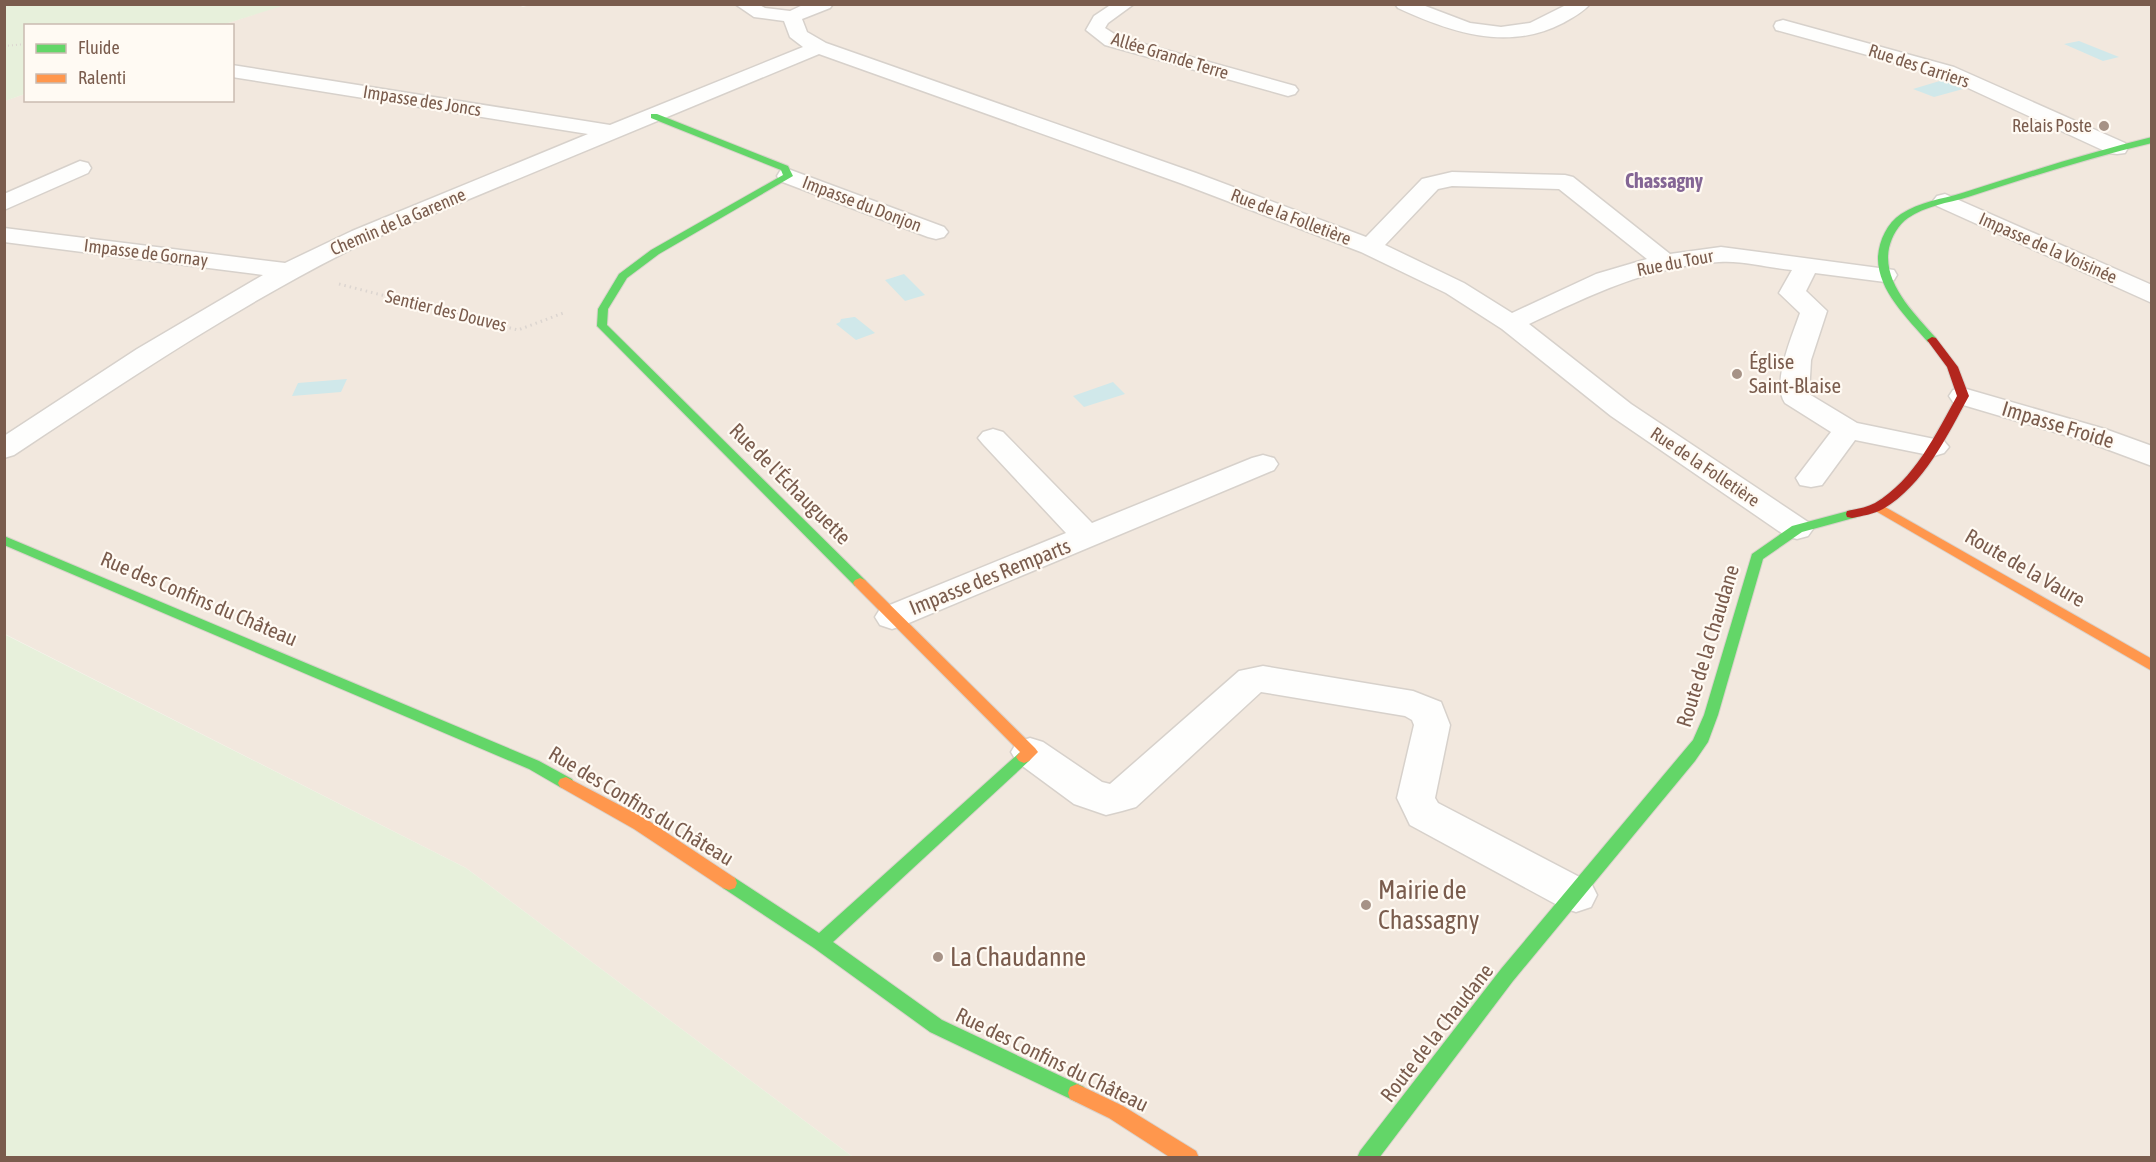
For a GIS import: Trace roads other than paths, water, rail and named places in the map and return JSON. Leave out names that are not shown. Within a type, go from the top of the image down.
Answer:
[{"type":"street","points":[[744,4],[760,13],[793,17],[802,11],[824,4]]},
{"type":"street","name":"Allée Grande Terre","points":[[1125,4],[1100,20],[1095,30],[1112,41],[1287,90]]},
{"type":"street","points":[[1404,4],[1449,23],[1468,28],[1504,32],[1537,27],[1581,4]]},
{"type":"street","name":"Rue de la Folletière","points":[[793,17],[792,25],[796,33],[819,47],[1188,178],[1370,247],[1455,288],[1511,323],[1621,410],[1797,529]]},
{"type":"street","name":"Rue des Carriers","points":[[1783,26],[1947,71],[2117,148]]},
{"type":"street","name":"Chemin de la Garenne","points":[[4,449],[147,355],[288,271],[360,236],[819,47]]},
{"type":"street","name":"Impasse des Joncs","points":[[234,71],[612,132]]},
{"type":"street","points":[[654,116],[786,168],[788,176]]},
{"type":"street","points":[[1963,396],[1959,377],[1946,356],[1908,313],[1885,275],[1882,250],[1890,232],[1903,217],[1945,201],[2008,179],[2151,140]]},
{"type":"street","points":[[4,203],[80,168]]},
{"type":"street","name":"Impasse du Donjon","points":[[788,176],[936,232]]},
{"type":"street","name":"Rue de l'Échauguette","points":[[788,176],[655,252],[623,276],[603,309],[602,326],[1030,752]]},
{"type":"street","points":[[1370,247],[1430,184],[1452,179],[1565,182],[1665,262]]},
{"type":"street","name":"Impasse de la Voisinée","points":[[1945,201],[2151,295]]},
{"type":"street","name":"Impasse de Gornay","points":[[4,236],[288,271]]},
{"type":"street","name":"Rue du Tour","points":[[1511,323],[1605,279],[1665,262],[1721,254],[1885,275]]},
{"type":"street","points":[[1808,264],[1792,293],[1814,311],[1797,360],[1794,397],[1848,430],[1934,447]]},
{"type":"street","name":"Route de la Chaudane","points":[[1367,1158],[1507,975],[1576,895],[1700,742],[1711,715],[1757,557],[1797,529],[1878,507],[1910,480],[1934,447],[1963,396]]},
{"type":"street","name":"Impasse Froide","points":[[1963,396],[2095,435],[2151,457]]},
{"type":"street","points":[[1810,478],[1848,430]]},
{"type":"street","name":"Impasse des Remparts","points":[[993,438],[1087,536]]},
{"type":"street","name":"Impasse des Remparts","points":[[892,617],[1263,464]]},
{"type":"street","name":"Route de la Vaure","points":[[1878,507],[2151,666]]},
{"type":"street","name":"Rue des Confins du Château","points":[[4,540],[534,765],[640,824],[820,943],[936,1026],[1116,1112],[1189,1158]]},
{"type":"street","points":[[820,943],[1030,752],[1088,793],[1106,800],[1122,796],[1252,680],[1263,679],[1413,704],[1428,712],[1432,724],[1416,798],[1424,814],[1576,895]]},
{"type":"water","points":[[2079,41],[2119,57],[2103,61],[2064,44]]},
{"type":"water","points":[[1943,80],[1963,89],[1934,97],[1913,89]]},
{"type":"water","points":[[904,274],[925,295],[905,301],[885,280]]},
{"type":"water","points":[[855,317],[875,333],[856,340],[836,324],[841,319]]},
{"type":"water","points":[[347,379],[341,392],[292,396],[298,383]]},
{"type":"water","points":[[1113,382],[1125,394],[1084,407],[1073,396]]},
{"type":"place","name":"Relais Poste","points":[[2104,126]]},
{"type":"place","name":"Église Saint-Blaise","points":[[1737,374]]},
{"type":"place","name":"Mairie de Chassagny","points":[[1366,905]]},
{"type":"place","name":"La Chaudanne","points":[[938,957]]},
{"type":"district","name":"Chassagny","points":[[1664,181]]}]
